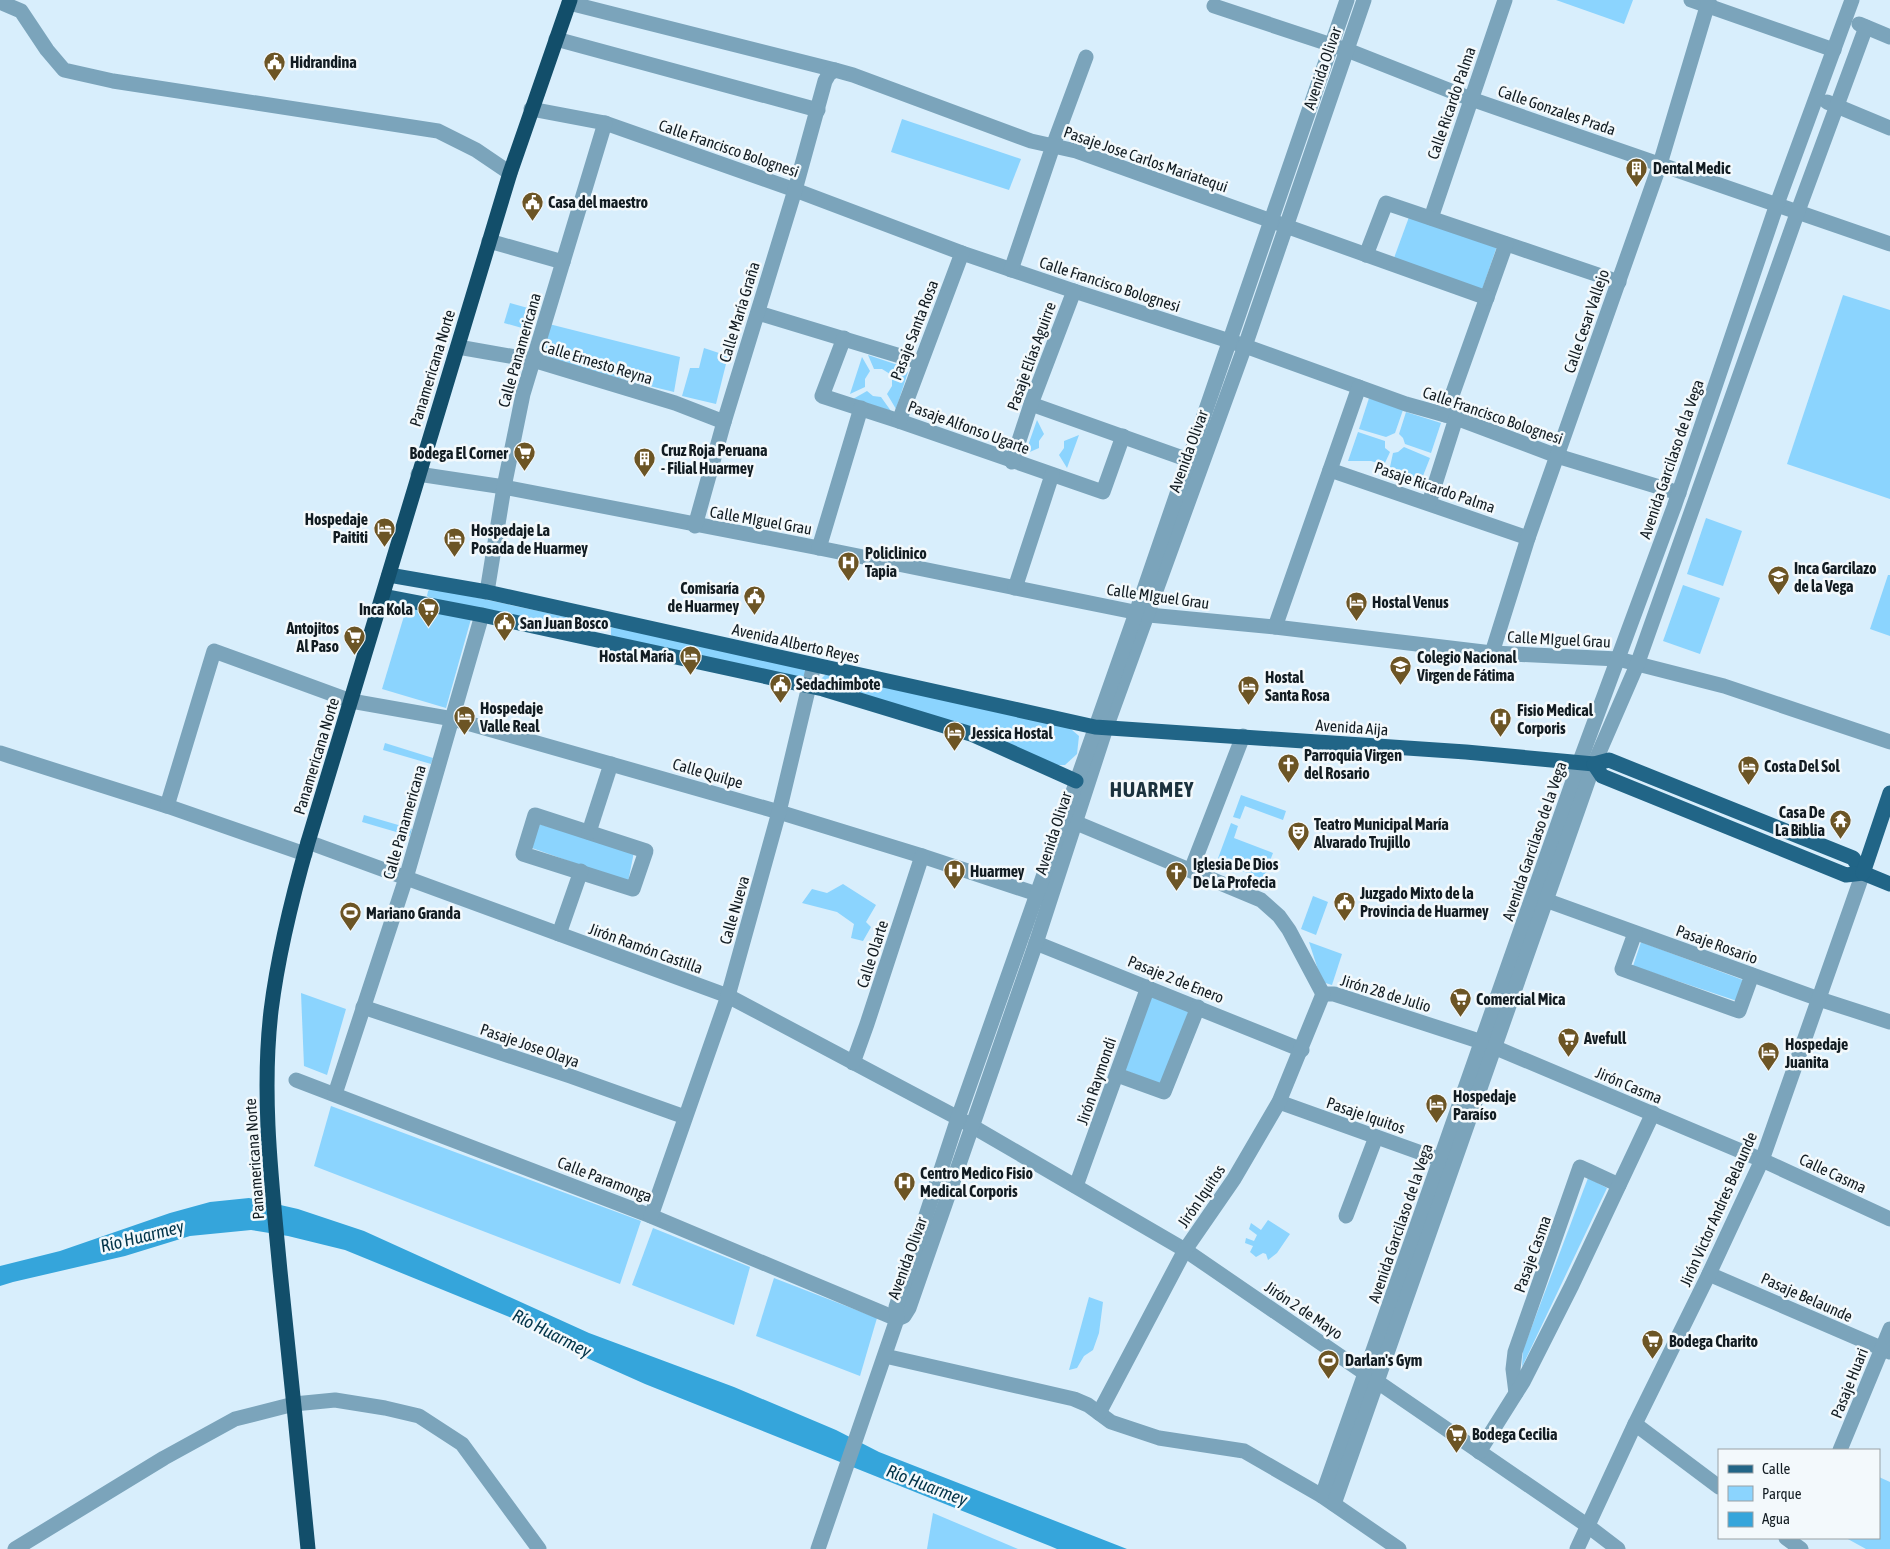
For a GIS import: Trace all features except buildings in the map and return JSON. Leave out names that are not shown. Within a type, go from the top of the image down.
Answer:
[{"type":"highway","name":"Panamericana Norte","points":[[308,1549],[272,1190],[267,1104],[271,1012],[287,920],[306,848],[510,173],[570,2]]},
{"type":"main road","name":"Avenida Alberto Reyes","points":[[389,575],[487,592],[1101,728]]},
{"type":"main road","points":[[383,596],[482,615],[810,686],[971,734],[1076,782]]},
{"type":"main road","points":[[599,640],[603,617]]},
{"type":"main road","name":"Avenida Aija","points":[[1101,728],[1242,736],[1587,763],[1609,760],[1853,858],[1864,873],[1890,884]]},
{"type":"main road","points":[[1864,873],[1890,793]]},
{"type":"street","name":"Avenida Olivar","points":[[1237,343],[1271,222],[1347,0]]},
{"type":"street","name":"Avenida Olivar","points":[[1043,896],[1036,943],[909,1308],[904,1316],[897,1319],[896,1307],[958,1118],[1043,896],[1237,343],[1286,227],[1364,0]]},
{"type":"street","name":"Calle Ricardo Palma","points":[[1431,218],[1504,0]]},
{"type":"street","points":[[1691,0],[1708,3],[1834,50]]},
{"type":"street","name":"Avenida Garcilaso de la Vega","points":[[1328,1500],[1587,763],[1618,659],[1679,492],[1777,204],[1852,0]]},
{"type":"street","points":[[0,2],[21,11],[47,50],[64,70],[113,81],[438,131],[476,150],[510,173]]},
{"type":"street","name":"Pasaje Jose Carlos Mariatequi","points":[[570,2],[853,75],[1030,141],[1076,151],[1487,298]]},
{"type":"street","name":"Calle Cesar Vallejo","points":[[1492,653],[1528,538],[1660,164],[1708,3]]},
{"type":"street","name":"Calle Gonzales Prada","points":[[1214,6],[1347,50],[1471,99],[1890,244]]},
{"type":"street","points":[[1846,19],[1890,37]]},
{"type":"street","name":"Avenida Garcilaso de la Vega","points":[[1587,763],[1637,665],[1798,211],[1866,28]]},
{"type":"street","points":[[556,39],[818,110],[825,81],[829,74],[835,70]]},
{"type":"street","points":[[1011,270],[1053,146],[1086,57]]},
{"type":"street","points":[[1817,98],[1890,128]]},
{"type":"street","name":"Calle Francisco Bolognesi","points":[[531,109],[605,123],[795,190],[1011,270],[1237,343],[1406,404],[1450,416],[1557,456],[1679,492]]},
{"type":"street","name":"Calle María Graña","points":[[695,526],[724,422],[818,110]]},
{"type":"street","name":"Calle Panamericana","points":[[487,592],[504,487],[523,394],[605,123]]},
{"type":"street","points":[[1366,255],[1386,203],[1619,282]]},
{"type":"street","points":[[489,241],[562,262]]},
{"type":"street","points":[[1428,503],[1450,416],[1506,244]]},
{"type":"street","name":"Pasaje Santa Rosa","points":[[899,421],[962,253]]},
{"type":"street","name":"Pasaje Elías Aguirre","points":[[1012,462],[1031,404],[1074,291]]},
{"type":"street","points":[[758,313],[920,362]]},
{"type":"street","name":"Pasaje Alfonso Ugarte","points":[[844,338],[822,396],[1103,492],[1123,436]]},
{"type":"street","name":"Calle Ernesto Reyna","points":[[458,347],[533,360],[675,403],[724,422]]},
{"type":"street","points":[[1275,628],[1359,387]]},
{"type":"street","points":[[1031,404],[1195,462]]},
{"type":"street","points":[[819,548],[861,408]]},
{"type":"street","name":"Pasaje Ricardo Palma","points":[[1330,470],[1528,538]]},
{"type":"street","name":"Calle MIguel Grau","points":[[418,474],[504,487],[695,526],[819,548],[1142,614],[1492,653],[1618,659],[1724,686],[1890,742]]},
{"type":"street","points":[[1015,588],[1052,475]]},
{"type":"street","name":"Calle Panamericana","points":[[335,1094],[406,878],[482,615]]},
{"type":"street","name":"Calle Quilpe","points":[[166,806],[214,651],[351,700],[452,718],[779,812],[1043,896]]},
{"type":"street","name":"Calle Nueva","points":[[651,1216],[728,996],[779,812],[814,665]]},
{"type":"street","name":"Avenida Olivar","points":[[1069,820],[1076,782],[1101,728]]},
{"type":"street","points":[[1191,870],[1242,736]]},
{"type":"street","name":"Jirón Ramón Castilla","points":[[0,753],[166,806],[406,878],[728,996],[958,1118]]},
{"type":"street","points":[[589,832],[611,764]]},
{"type":"street","points":[[535,815],[589,832],[646,851],[633,889],[523,854],[535,815]]},
{"type":"street","name":"Jirón 28 de Julio","points":[[1069,820],[1261,900],[1279,916],[1323,994],[1334,994],[1489,1045]]},
{"type":"street","name":"Calle Olarte","points":[[853,1063],[922,856]]},
{"type":"street","points":[[559,934],[581,872]]},
{"type":"street","name":"Jirón Victor Andres Belaunde","points":[[1577,1549],[1762,1160],[1864,873]]},
{"type":"street","name":"Pasaje Rosario","points":[[1540,898],[1819,1000],[1890,1022]]},
{"type":"street","points":[[1635,933],[1622,969],[1739,1011],[1752,975]]},
{"type":"street","name":"Pasaje 2 de Enero","points":[[1036,943],[1148,986],[1302,1050]]},
{"type":"street","name":"Jirón Raymondi","points":[[1076,1186],[1148,986]]},
{"type":"street","name":"Jirón Iquitos","points":[[1099,1413],[1186,1250],[1234,1179],[1279,1102],[1302,1050],[1323,994]]},
{"type":"street","name":"Pasaje Jose Olaya","points":[[363,1007],[560,1073],[685,1118]]},
{"type":"street","points":[[1117,1075],[1164,1092],[1198,1007]]},
{"type":"street","name":"Avenida Garcilaso de la Vega","points":[[1371,1378],[1441,1160],[1489,1045]]},
{"type":"street","name":"Jirón Casma","points":[[1489,1045],[1762,1160]]},
{"type":"street","name":"Calle Paramonga","points":[[296,1080],[651,1216],[897,1319]]},
{"type":"street","name":"Pasaje Iquitos","points":[[1279,1102],[1441,1160]]},
{"type":"street","points":[[1479,1452],[1516,1393],[1572,1285],[1652,1113]]},
{"type":"street","name":"Jirón 2 de Mayo","points":[[958,1118],[1186,1250],[1588,1526],[1618,1549]]},
{"type":"street","points":[[1346,1216],[1376,1137]]},
{"type":"street","name":"Calle Casma","points":[[1762,1160],[1890,1219]]},
{"type":"street","name":"Pasaje Casma","points":[[1516,1393],[1513,1369],[1515,1352],[1580,1167],[1619,1185]]},
{"type":"street","name":"Pasaje Belaunde","points":[[1709,1274],[1886,1350]]},
{"type":"street","points":[[818,1549],[897,1319]]},
{"type":"street","name":"Pasaje Huari","points":[[1840,1449],[1886,1350],[1890,1329]]},
{"type":"street","points":[[885,1356],[1074,1399],[1088,1405],[1111,1422],[1159,1438],[1244,1451],[1328,1500],[1399,1549]]},
{"type":"street","points":[[15,1549],[164,1458],[235,1419],[294,1404],[335,1400],[419,1416],[462,1444],[540,1549]]},
{"type":"street","points":[[1635,1424],[1718,1486]]},
{"type":"street","points":[[1788,1539],[1801,1545]]},
{"type":"green space","points":[[1556,0],[1633,0],[1624,24]]},
{"type":"green space","points":[[902,119],[1021,159],[1009,190],[891,152]]},
{"type":"green space","points":[[1409,217],[1497,246],[1482,290],[1394,258]]},
{"type":"green space","points":[[1843,295],[1890,310],[1890,499],[1787,464]]},
{"type":"green space","points":[[510,303],[535,310],[529,330],[504,323]]},
{"type":"green space","points":[[549,324],[680,357],[674,392],[568,366],[539,352]]},
{"type":"green space","points":[[704,348],[728,356],[716,404],[682,396],[690,368],[699,368]]},
{"type":"green space","points":[[868,355],[904,367],[890,374],[882,369],[874,369]]},
{"type":"green space","points":[[862,357],[870,371],[865,379],[865,387],[850,394]]},
{"type":"green space","points":[[908,372],[896,409],[887,394],[892,386],[892,379]]},
{"type":"green space","points":[[867,391],[873,396],[881,397],[891,411],[853,399]]},
{"type":"green space","points":[[1369,398],[1403,410],[1395,433],[1386,437],[1359,429]]},
{"type":"green space","points":[[1406,412],[1441,423],[1431,453],[1405,444],[1399,434]]},
{"type":"green space","points":[[1037,420],[1044,434],[1039,441],[1039,448],[1025,454]]},
{"type":"green space","points":[[1358,432],[1385,441],[1385,448],[1390,452],[1384,465],[1371,461],[1348,461]]},
{"type":"green space","points":[[1079,435],[1067,468],[1059,455],[1064,448],[1064,441]]},
{"type":"green space","points":[[1404,447],[1430,458],[1419,486],[1390,467],[1393,453],[1398,452]]},
{"type":"green space","points":[[1706,518],[1742,531],[1723,586],[1687,574]]},
{"type":"green space","points":[[1888,575],[1890,575],[1890,636],[1870,629]]},
{"type":"green space","points":[[1683,585],[1720,598],[1700,654],[1663,641]]},
{"type":"green space","points":[[432,588],[585,621],[592,624],[593,631],[584,633],[432,599],[427,596],[428,591]]},
{"type":"green space","points":[[407,606],[471,619],[446,708],[382,689]]},
{"type":"green space","points":[[618,626],[804,669],[806,674],[802,679],[617,640],[611,635],[611,628]]},
{"type":"green space","points":[[826,674],[1064,723],[1079,736],[1077,754],[1065,765],[1054,765],[825,684],[821,679]]},
{"type":"green space","points":[[385,743],[433,758],[431,764],[383,750]]},
{"type":"green space","points":[[1241,795],[1286,811],[1283,820],[1245,806],[1240,819],[1233,817]]},
{"type":"green space","points":[[364,815],[412,829],[410,836],[362,822]]},
{"type":"green space","points":[[1231,823],[1238,826],[1234,838],[1273,853],[1263,879],[1217,861]]},
{"type":"green space","points":[[539,824],[634,852],[628,882],[532,848]]},
{"type":"green space","points":[[843,884],[876,905],[866,922],[871,927],[863,941],[851,938],[854,924],[837,912],[802,903],[812,889],[827,893]]},
{"type":"green space","points":[[1313,896],[1328,902],[1316,935],[1301,929]]},
{"type":"green space","points":[[1309,942],[1342,954],[1332,985],[1322,982]]},
{"type":"green space","points":[[1641,942],[1743,980],[1737,1001],[1633,966]]},
{"type":"green space","points":[[301,993],[346,1009],[327,1075],[304,1066]]},
{"type":"green space","points":[[1149,994],[1189,1010],[1162,1085],[1124,1070]]},
{"type":"green space","points":[[331,1106],[641,1221],[620,1284],[314,1166]]},
{"type":"green space","points":[[1588,1178],[1607,1188],[1522,1367],[1523,1350]]},
{"type":"green space","points":[[1268,1220],[1290,1234],[1277,1253],[1268,1260],[1266,1254],[1263,1253],[1256,1257],[1250,1252],[1253,1246],[1245,1243],[1246,1238],[1254,1241],[1257,1235],[1249,1229],[1251,1223],[1261,1230]]},
{"type":"green space","points":[[653,1228],[750,1267],[734,1325],[632,1285]]},
{"type":"green space","points":[[774,1278],[877,1318],[860,1376],[756,1336]]},
{"type":"green space","points":[[1089,1297],[1103,1302],[1099,1333],[1093,1350],[1084,1356],[1077,1368],[1069,1370]]},
{"type":"green space","points":[[1880,1477],[1890,1482],[1890,1549],[1866,1549],[1848,1539],[1880,1539]]},
{"type":"green space","points":[[933,1513],[1018,1549],[927,1549]]},
{"type":"water","name":"Río Huarmey","points":[[249,1198],[298,1209],[364,1231],[589,1333],[734,1387],[836,1430],[879,1452],[1127,1549],[1057,1549],[645,1384],[580,1355],[519,1321],[345,1250],[288,1236],[251,1230],[190,1236],[125,1256],[0,1286],[0,1266],[60,1251],[170,1213],[210,1202]]},
{"type":"place","name":"Hidrandina","points":[[274,81]]},
{"type":"place","name":"Dental Medic","points":[[1637,187]]},
{"type":"place","name":"Casa del maestro","points":[[532,221]]},
{"type":"place","name":"Bodega El Corner","points":[[524,472]]},
{"type":"place","name":"Cruz Roja Peruana - Filial Huarmey","points":[[645,478]]},
{"type":"place","name":"Hospedaje Paititi","points":[[384,547]]},
{"type":"place","name":"Hospedaje La Posada de Huarmey","points":[[455,558]]},
{"type":"place","name":"Policlinico Tapia","points":[[849,581]]},
{"type":"place","name":"Inca Garcilazo de la Vega","points":[[1778,596]]},
{"type":"place","name":"Comisaría de Huarmey","points":[[755,616]]},
{"type":"place","name":"Hostal Venus","points":[[1356,621]]},
{"type":"place","name":"Inca Kola","points":[[429,628]]},
{"type":"place","name":"San Juan Bosco","points":[[504,642]]},
{"type":"place","name":"Antojitos Al Paso","points":[[355,656]]},
{"type":"place","name":"Hostal María","points":[[690,675]]},
{"type":"place","name":"Colegio Nacional Virgen de Fátima","points":[[1401,685]]},
{"type":"place","name":"Sedachimbote","points":[[780,703]]},
{"type":"place","name":"Hostal Santa Rosa","points":[[1249,705]]},
{"type":"place","name":"Hospedaje Valle Real","points":[[464,736]]},
{"type":"place","name":"Fisio Medical Corporis","points":[[1501,738]]},
{"type":"place","name":"Jessica Hostal","points":[[955,752]]},
{"type":"place","name":"Parroquia Virgen del Rosario","points":[[1288,783]]},
{"type":"place","name":"Costa Del Sol","points":[[1748,785]]},
{"type":"place","name":"Casa De La Biblia","points":[[1841,840]]},
{"type":"place","name":"Teatro Municipal María Alvarado Trujillo","points":[[1298,852]]},
{"type":"place","name":"Huarmey","points":[[954,890]]},
{"type":"place","name":"Iglesia De Dios De La Profecia","points":[[1177,892]]},
{"type":"place","name":"Juzgado Mixto de la Provincia de Huarmey","points":[[1344,921]]},
{"type":"place","name":"Mariano Granda","points":[[350,932]]},
{"type":"place","name":"Comercial Mica","points":[[1460,1018]]},
{"type":"place","name":"Avefull","points":[[1568,1057]]},
{"type":"place","name":"Hospedaje Juanita","points":[[1769,1072]]},
{"type":"place","name":"Hospedaje Paraíso","points":[[1437,1124]]},
{"type":"place","name":"Centro Medico Fisio Medical Corporis","points":[[904,1201]]},
{"type":"place","name":"Bodega Charito","points":[[1653,1360]]},
{"type":"place","name":"Darlan's Gym","points":[[1329,1379]]},
{"type":"place","name":"Bodega Cecilia","points":[[1456,1453]]},
{"type":"district","name":"HUARMEY","points":[[1152,789]]}]
